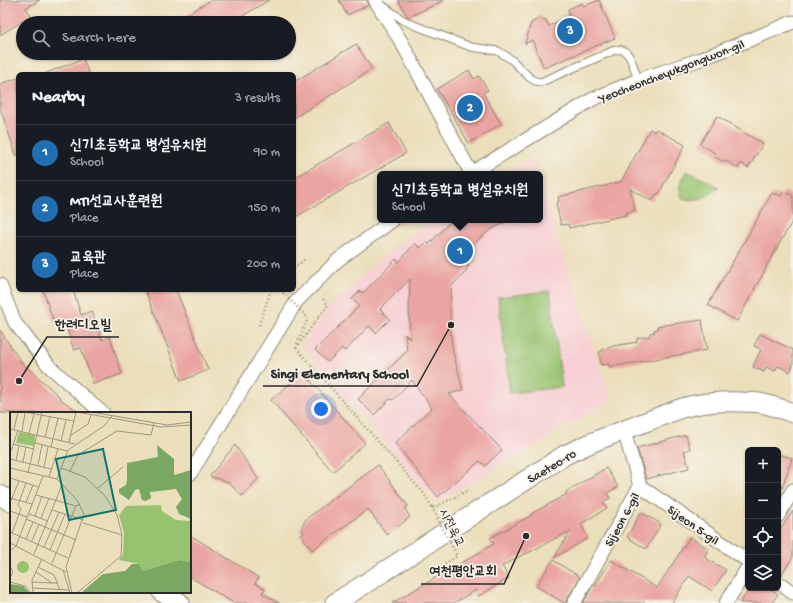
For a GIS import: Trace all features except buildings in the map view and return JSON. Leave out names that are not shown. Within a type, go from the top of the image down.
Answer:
[{"type":"street","points":[[375,0],[402,43],[468,171]]},
{"type":"street","name":"Yeocheoncheyukgongwon-gil","points":[[475,171],[593,99],[638,80],[698,60],[793,22]]},
{"type":"street","points":[[191,470],[296,302],[338,260],[390,223]]},
{"type":"street","points":[[0,285],[15,323],[49,366],[102,412]]},
{"type":"street","name":"Saeteo-ro","points":[[338,602],[565,455],[593,442],[682,408],[708,402],[730,401],[758,403],[777,407],[793,413]]},
{"type":"street","name":"Sijeon 6-gil","points":[[574,603],[640,486],[624,431]]},
{"type":"street","name":"Sijeon 5-gil","points":[[640,486],[745,559]]},
{"type":"street","points":[[781,511],[793,490]]},
{"type":"street","points":[[0,495],[10,501]]},
{"type":"street","points":[[726,603],[745,571]]},
{"type":"street","points":[[781,584],[793,593]]},
{"type":"street","points":[[164,593],[180,603]]},
{"type":"lane","points":[[375,0],[403,20],[414,25],[471,47],[498,51],[512,60],[536,82],[541,82],[615,50],[621,49],[626,52],[631,61],[638,80]]},
{"type":"path","points":[[296,266],[305,259]]},
{"type":"path","points":[[259,324],[270,292]]},
{"type":"path","points":[[282,292],[308,318],[296,348]]},
{"type":"path","points":[[296,348],[328,305],[323,299]]},
{"type":"path","name":"시전육교","points":[[296,348],[425,495],[457,556],[428,574]]},
{"type":"path","points":[[432,507],[469,490]]},
{"type":"shaded area","points":[[531,158],[536,171],[510,171]]},
{"type":"shaded area","points":[[543,194],[611,400],[437,502],[349,402],[301,344],[331,305],[390,250],[429,223],[543,223]]},
{"type":"green space","points":[[687,171],[719,187],[711,194],[703,198],[694,200],[683,199],[680,192],[680,185],[682,178]]},
{"type":"green space","points":[[550,291],[562,387],[510,393],[498,297]]},
{"type":"place","name":"교육관","points":[[570,31]]},
{"type":"place","name":"MTI선교사훈련원","points":[[470,108]]},
{"type":"place","name":"신기초등학교 병설유치원","points":[[460,251]]},
{"type":"place","name":"Singi Elementary School","points":[[451,325]]},
{"type":"place","name":"한려디오빌","points":[[19,381]]},
{"type":"place","name":"여천평안교회","points":[[526,536]]}]
